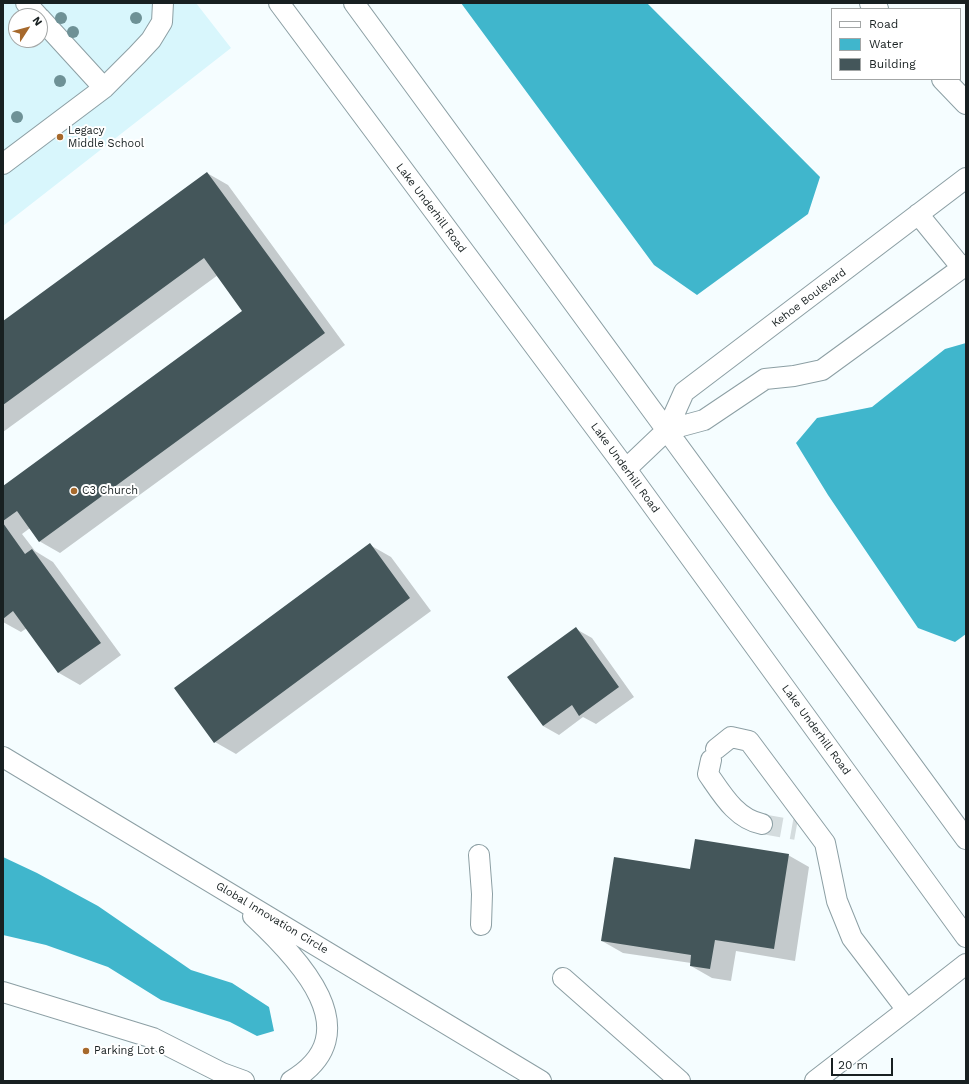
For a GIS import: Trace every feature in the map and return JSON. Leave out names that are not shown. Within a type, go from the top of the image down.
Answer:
[{"type":"highway","points":[[944,80],[966,103]]},
{"type":"street","points":[[3,164],[104,88],[154,36],[162,22],[164,3]]},
{"type":"street","name":"Lake Underhill Road","points":[[279,3],[626,468],[966,936]]},
{"type":"street","points":[[354,3],[966,839]]},
{"type":"street","points":[[48,27],[104,88]]},
{"type":"street","name":"Kehoe Boulevard","points":[[626,468],[667,430],[684,392],[966,178]]},
{"type":"street","points":[[918,214],[964,267]]},
{"type":"street","name":"Kehoe Boulevard","points":[[667,430],[704,420],[765,380],[822,370],[964,267]]},
{"type":"street","points":[[762,824],[753,822],[733,808],[708,774],[714,754],[732,737],[749,741],[825,843],[837,901],[852,938],[907,1010]]},
{"type":"street","name":"Global Innovation Circle","points":[[3,757],[541,1081]]},
{"type":"street","points":[[796,830],[818,834]]},
{"type":"street","points":[[479,855],[482,894],[481,925]]},
{"type":"street","points":[[229,892],[289,952],[304,971],[324,1008],[328,1034],[321,1054],[309,1068],[291,1081]]},
{"type":"street","points":[[815,1081],[966,964]]},
{"type":"street","points":[[563,978],[680,1081]]},
{"type":"street","points":[[3,992],[153,1038],[222,1073],[244,1081]]},
{"type":"street","points":[[472,1040],[515,1081]]},
{"type":"shaded area","name":"Legacy Middle School","points":[[3,3],[196,3],[231,48],[3,226]]},
{"type":"water","points":[[461,3],[647,3],[820,177],[808,214],[697,295],[654,265]]},
{"type":"water","points":[[966,343],[966,634],[955,642],[918,628],[828,495],[796,443],[817,418],[872,407],[945,349]]},
{"type":"water","points":[[3,857],[37,873],[98,906],[191,970],[232,983],[269,1007],[274,1031],[257,1036],[230,1022],[161,1000],[108,967],[46,945],[3,935]]},
{"type":"building","points":[[207,172],[325,333],[39,542],[17,511],[3,521],[3,486],[242,311],[204,258],[3,405],[3,321]]},
{"type":"building","points":[[3,523],[25,554],[32,549],[101,643],[58,673],[13,611],[3,619]]},
{"type":"building","points":[[370,543],[410,598],[214,743],[174,688]]},
{"type":"building","points":[[576,627],[619,687],[579,716],[572,705],[543,726],[507,677]]},
{"type":"building","points":[[695,839],[789,854],[774,949],[715,940],[710,969],[690,966],[691,955],[601,941],[614,857],[690,869]]},
{"type":"tunnel","points":[[762,824],[796,830]]},
{"type":"place","name":"Legacy Middle School","points":[[60,137]]},
{"type":"place","name":"C3 Church","points":[[74,491]]},
{"type":"place","name":"Parking Lot 6","points":[[86,1051]]}]
